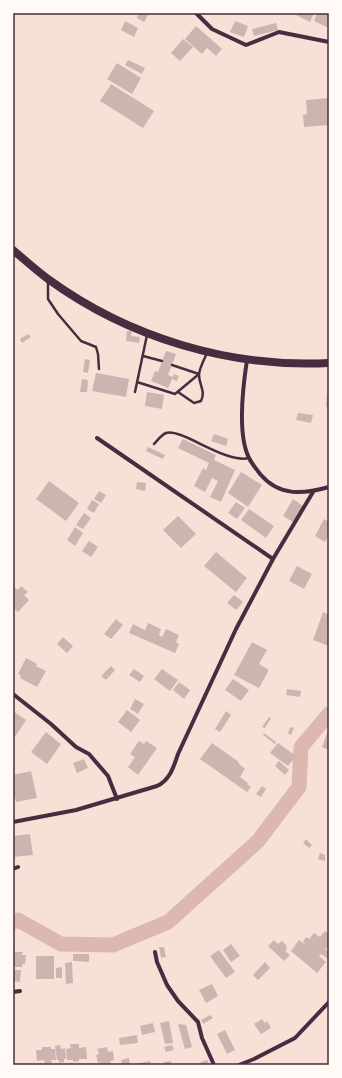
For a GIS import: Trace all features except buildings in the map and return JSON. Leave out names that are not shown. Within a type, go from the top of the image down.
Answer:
[{"type":"main road","points":[[13,250],[48,279],[69,292],[113,317],[168,340],[207,352],[247,360],[286,363],[329,363]]},
{"type":"street","points":[[196,13],[212,29],[246,45],[279,32],[329,42]]},
{"type":"street","points":[[247,360],[244,381],[242,422],[244,444],[248,458],[267,482],[275,487],[302,493],[329,487]]},
{"type":"street","points":[[97,438],[273,559]]},
{"type":"street","points":[[13,822],[76,810],[117,799],[157,786],[167,779],[236,629],[273,559],[312,492]]},
{"type":"street","points":[[13,694],[76,746],[89,754],[108,776],[117,799]]},
{"type":"street","points":[[13,869],[18,867]]},
{"type":"street","points":[[155,952],[157,962],[168,986],[178,1001],[196,1018],[202,1038],[214,1065]]},
{"type":"street","points":[[13,992],[20,991]]},
{"type":"street","points":[[239,1065],[254,1060],[295,1038],[329,1002]]},
{"type":"lane","points":[[48,279],[48,299],[58,314],[81,341],[96,347],[99,369]]},
{"type":"lane","points":[[135,392],[148,332]]},
{"type":"lane","points":[[137,382],[175,394],[199,374],[207,352]]},
{"type":"lane","points":[[143,356],[162,361]]},
{"type":"lane","points":[[172,365],[199,374]]},
{"type":"lane","points":[[178,392],[190,402],[199,402],[204,396],[199,374]]},
{"type":"lane","points":[[154,444],[164,435],[170,433],[184,437],[232,458],[248,458]]},
{"type":"waterway","points":[[13,922],[18,920],[61,944],[113,945],[168,922],[258,841],[299,787],[301,747],[329,714]]}]
